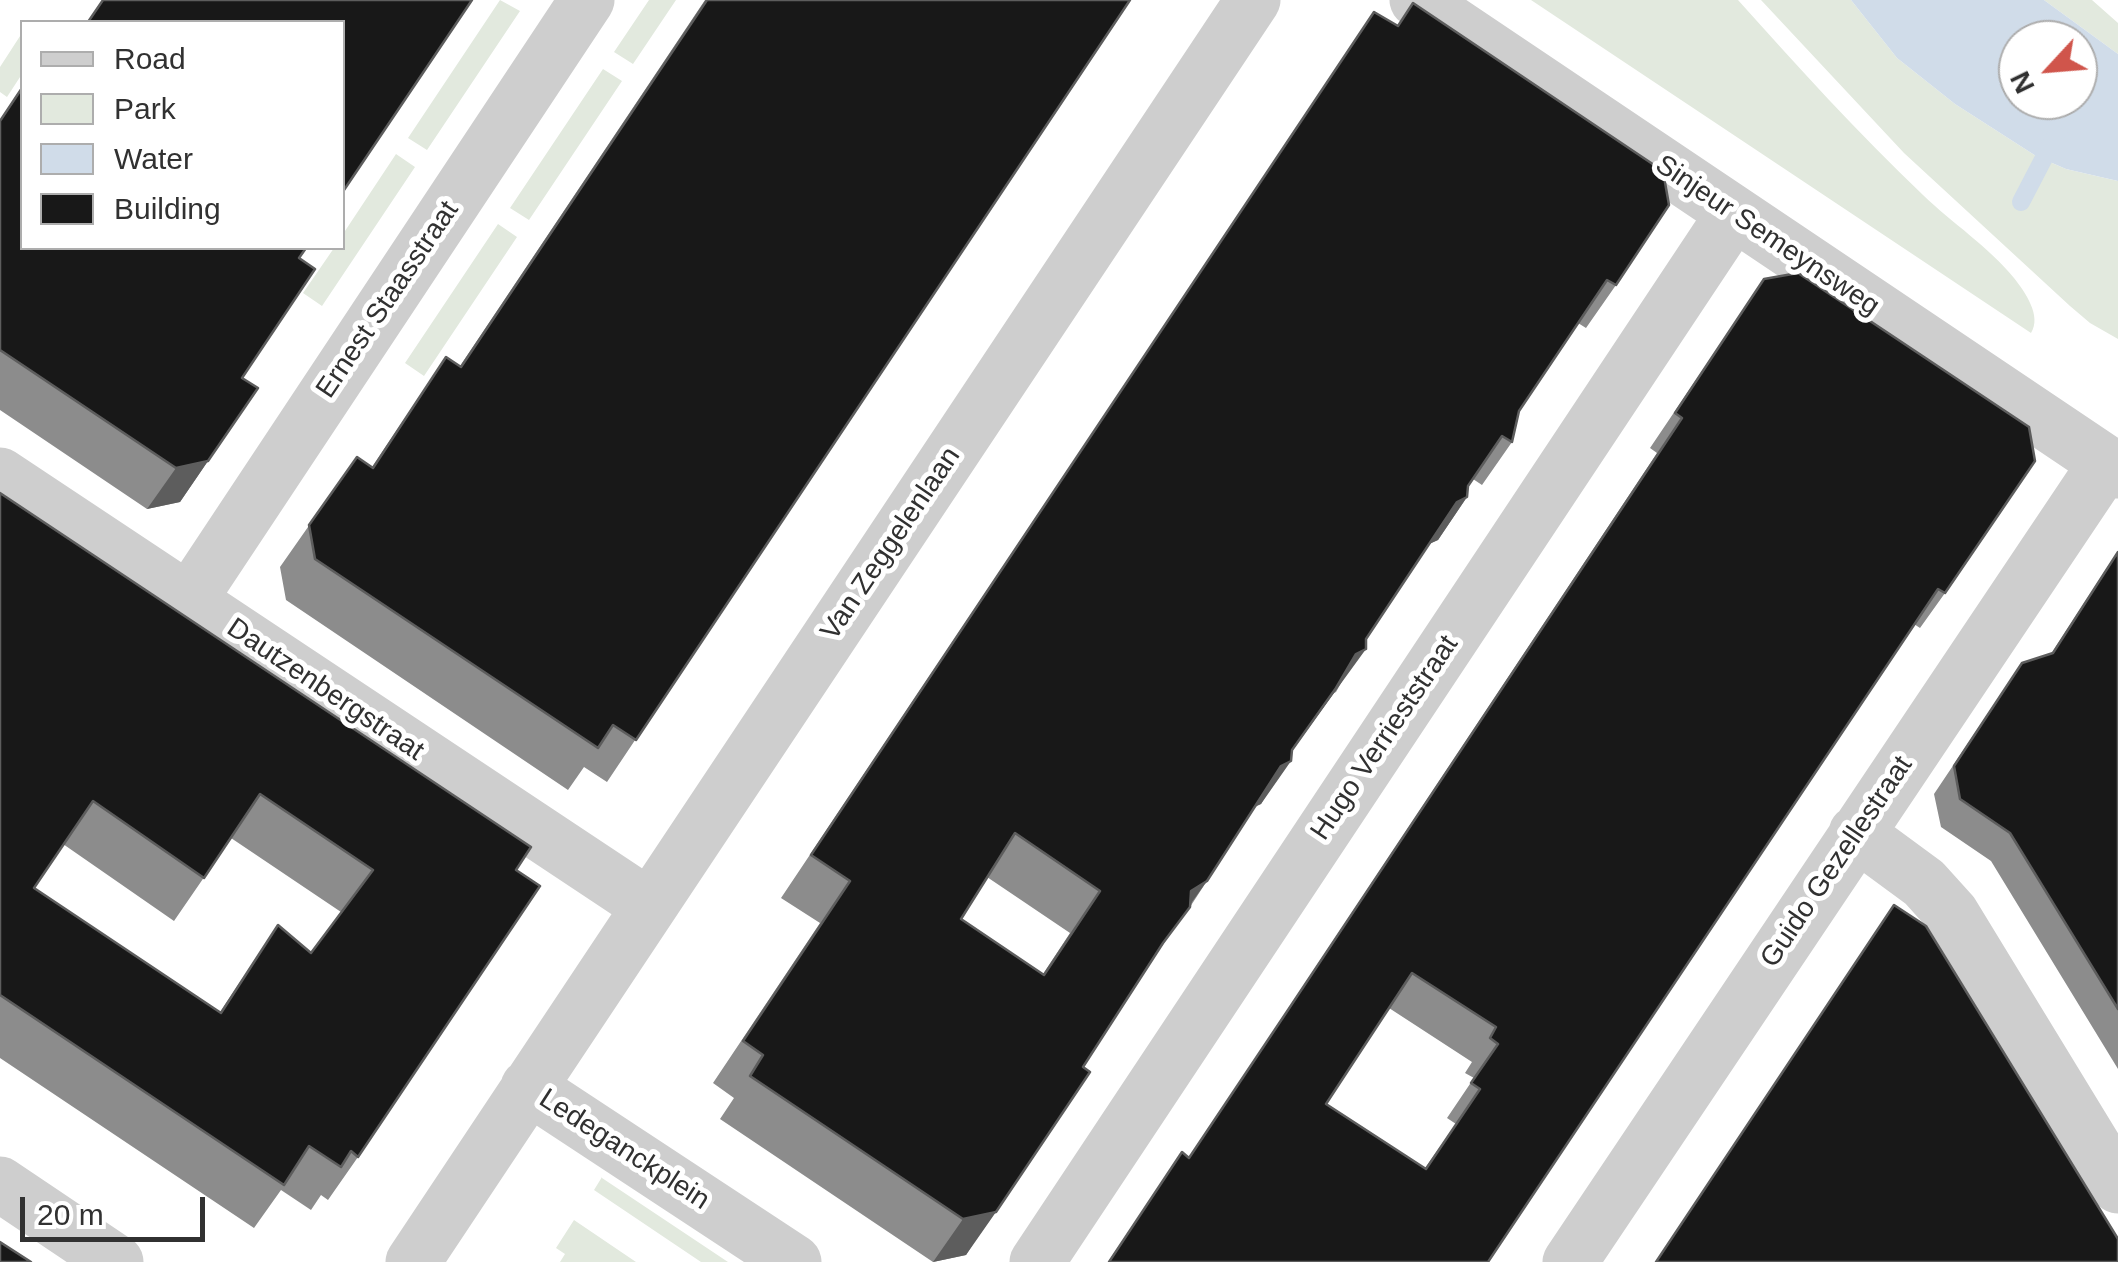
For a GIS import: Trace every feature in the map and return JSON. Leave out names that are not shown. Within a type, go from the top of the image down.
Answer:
[{"type":"street","name":"Ernest Staasstraat","points":[[188,600],[587,0]]},
{"type":"street","name":"Van Zeggelenlaan","points":[[528,1087],[1253,0]]},
{"type":"street","name":"Sinjeur Semeynsweg","points":[[1416,0],[2112,467]]},
{"type":"street","name":"Hugo Verrieststraat","points":[[1037,1262],[1734,213]]},
{"type":"street","name":"Guido Gezellestraat","points":[[1570,1262],[1856,834],[2112,467]]},
{"type":"street","name":"Dautzenbergstraat","points":[[0,476],[649,906]]},
{"type":"street","points":[[1856,834],[1924,883],[1952,914],[2118,1186]]},
{"type":"street","name":"Ledeganckplein","points":[[413,1262],[528,1087],[794,1262]]},
{"type":"street","points":[[0,1184],[116,1262]]},
{"type":"green space","points":[[500,0],[520,11],[427,150],[408,138]]},
{"type":"green space","points":[[649,0],[676,0],[633,64],[614,52]]},
{"type":"green space","points":[[1531,0],[1738,0],[1875,148],[2004,267],[2031,304],[2035,319],[2031,333]]},
{"type":"green space","points":[[1761,0],[1851,0],[1897,58],[1955,104],[2036,156],[2066,169],[2118,181],[2118,339],[2070,306],[1904,153]]},
{"type":"green space","points":[[2044,0],[2092,0],[2118,23],[2118,54],[2098,39],[2098,20],[2071,20]]},
{"type":"green space","points":[[20,36],[20,77],[7,97],[0,92],[0,67]]},
{"type":"green space","points":[[603,69],[622,81],[529,220],[510,208]]},
{"type":"green space","points":[[396,154],[415,167],[322,306],[303,293],[333,250],[345,250],[345,231]]},
{"type":"green space","points":[[498,224],[517,237],[424,376],[405,363]]},
{"type":"green space","points":[[602,1177],[728,1262],[701,1262],[594,1190]]},
{"type":"green space","points":[[574,1220],[636,1262],[560,1262],[565,1254],[556,1248]]},
{"type":"water","points":[[1851,0],[2044,0],[2071,20],[1998,20],[1998,120],[2098,120],[2098,39],[2118,54],[2118,181],[2066,169],[2036,156],[1955,104],[1897,58]]},
{"type":"building","points":[[103,0],[472,0],[345,189],[345,20],[89,20]]},
{"type":"building","points":[[707,0],[1130,0],[636,740],[613,725],[598,748],[315,559],[309,525],[357,457],[373,468],[446,357],[461,367]]},
{"type":"building","points":[[1413,3],[1663,171],[1669,205],[1616,285],[1607,280],[1519,411],[1512,442],[1502,436],[1468,486],[1467,497],[1457,502],[1366,639],[1366,649],[1356,654],[1292,750],[1291,761],[1281,766],[1207,881],[1191,891],[1190,907],[1083,1067],[1090,1072],[996,1212],[963,1219],[750,1076],[763,1055],[743,1041],[850,881],[811,855],[1374,12],[1398,26]],"holes":[[[1015,833],[1100,891],[1044,975],[961,919]]]},
{"type":"building","points":[[20,91],[20,250],[305,250],[299,258],[315,269],[242,378],[258,388],[208,461],[176,468],[0,350],[0,121]]},
{"type":"building","points":[[1798,273],[2029,427],[2035,461],[1945,593],[1938,589],[1488,1262],[1109,1262],[1182,1152],[1189,1158],[1288,1010],[1682,418],[1675,413],[1764,279]],"holes":[[[1412,973],[1496,1027],[1490,1038],[1498,1044],[1471,1083],[1480,1089],[1426,1169],[1326,1104]]]},
{"type":"building","points":[[0,493],[531,847],[516,870],[540,886],[358,1157],[351,1151],[341,1167],[309,1146],[284,1185],[0,995]],"holes":[[[260,794],[373,870],[311,953],[278,925],[221,1013],[34,888],[93,801],[204,878]]]},
{"type":"building","points":[[2118,552],[2118,1009],[2010,833],[1960,799],[1954,766],[2022,663],[2053,653]]},
{"type":"building","points":[[1894,905],[1926,926],[2118,1239],[2118,1262],[1656,1262]]},
{"type":"building","points":[[0,1242],[31,1262],[0,1262]]},
{"type":"waterway","points":[[2021,202],[2064,120]]}]
